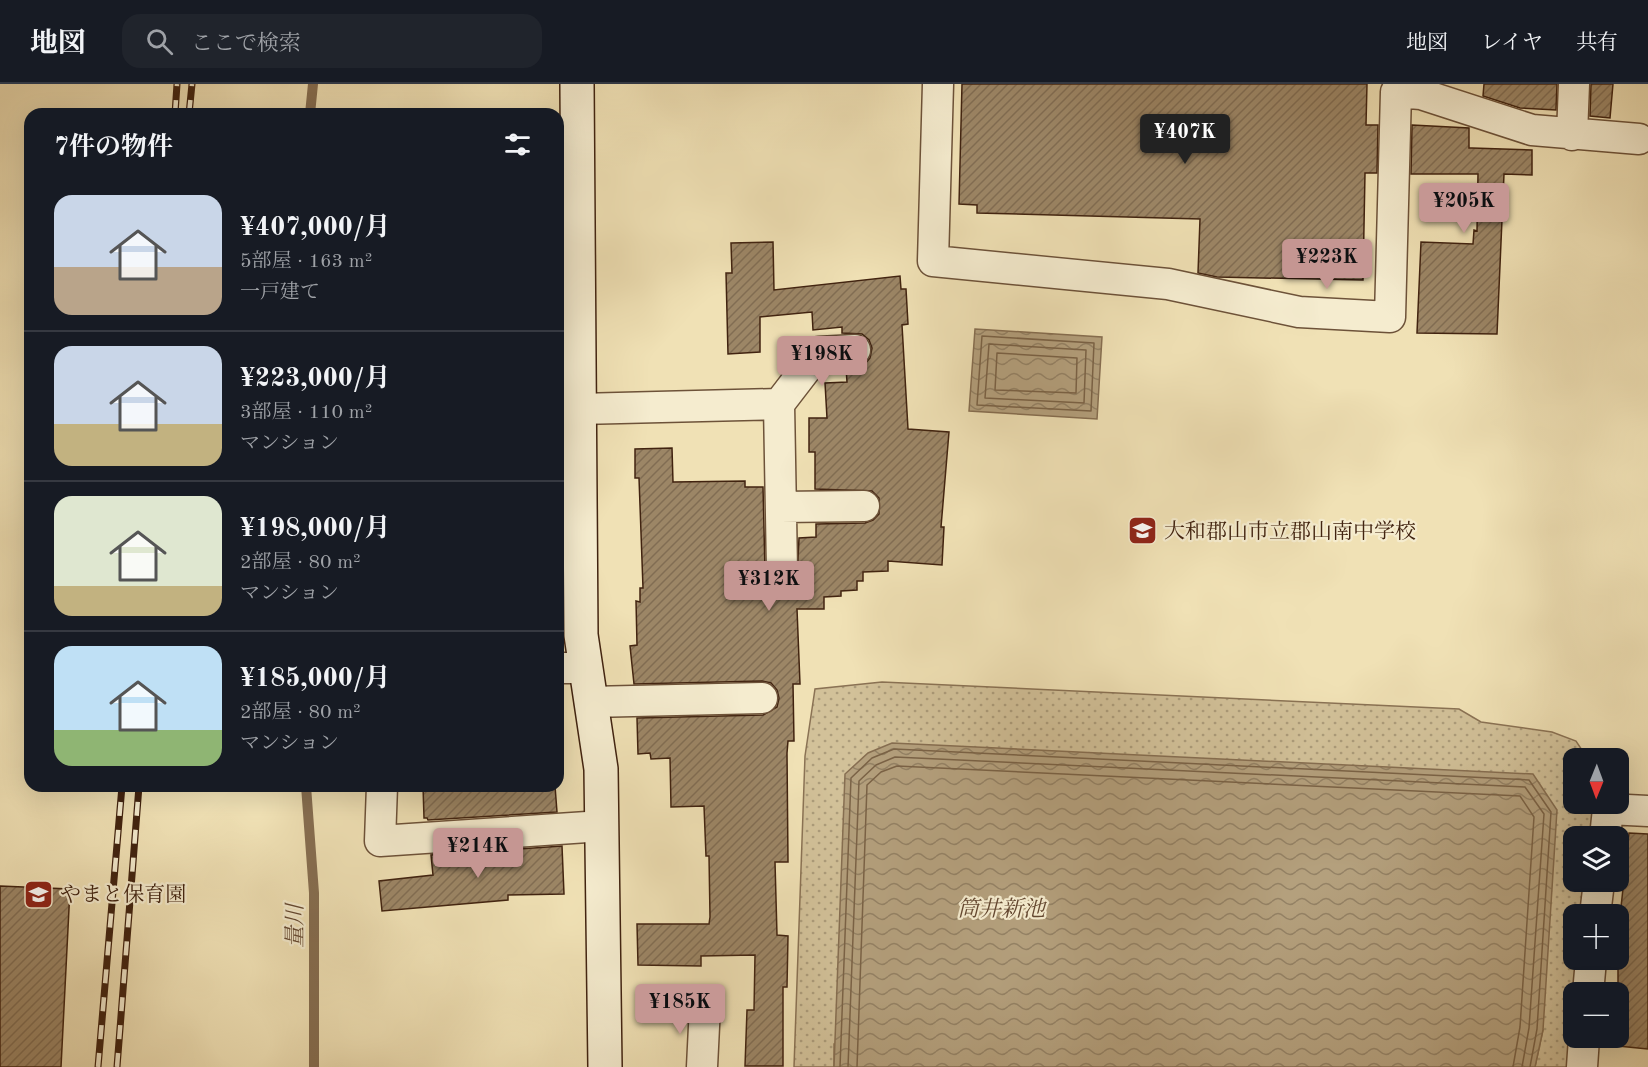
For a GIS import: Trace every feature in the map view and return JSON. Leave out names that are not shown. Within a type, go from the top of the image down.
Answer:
[{"type":"street","points":[[577,84],[581,635],[572,668],[590,702],[601,769],[604,1067]]},
{"type":"street","points":[[938,84],[933,261],[1168,284],[1299,312],[1390,317],[1396,92],[1421,94],[1532,130],[1639,139]]},
{"type":"street","points":[[1572,135],[1574,84]]},
{"type":"street","points":[[783,570],[779,404],[819,352],[855,350]]},
{"type":"street","points":[[579,408],[779,404]]},
{"type":"street","points":[[781,507],[864,506]]},
{"type":"street","points":[[590,702],[762,698]]},
{"type":"street","points":[[382,792],[380,841],[602,826]]},
{"type":"street","points":[[1606,826],[1608,809],[1648,812]]},
{"type":"street","points":[[702,1067],[705,1006]]},
{"type":"street","points":[[1582,1067],[1583,1048]]},
{"type":"shaded area","name":"筒井新池","points":[[882,682],[1459,709],[1481,722],[1552,732],[1576,741],[1581,748],[1563,748],[1563,814],[1595,815],[1594,826],[1563,826],[1563,892],[1587,892],[1586,904],[1563,904],[1563,970],[1578,970],[1576,982],[1563,982],[1563,1048],[1570,1048],[1569,1067],[1535,1067],[1543,1030],[834,1044],[834,1067],[794,1067],[805,756],[815,689]]},
{"type":"water","points":[[975,329],[1102,337],[1097,419],[969,411]]},
{"type":"water","name":"筒井新池","points":[[892,743],[1533,774],[1557,810],[1543,1030],[1535,1067],[834,1067],[845,774],[868,753]]},
{"type":"building","points":[[962,84],[1367,84],[1366,125],[1378,125],[1377,173],[1365,173],[1363,280],[1217,277],[1198,273],[1200,219],[977,213],[977,205],[959,204]]},
{"type":"building","points":[[1484,84],[1557,84],[1556,110],[1520,108],[1483,96]]},
{"type":"building","points":[[1591,84],[1613,84],[1610,118],[1590,116]]},
{"type":"building","points":[[1412,125],[1469,128],[1469,148],[1532,150],[1532,175],[1504,174],[1497,334],[1417,333],[1421,242],[1473,244],[1474,230],[1477,231],[1478,174],[1411,174]]},
{"type":"building","points":[[773,242],[774,290],[900,276],[901,289],[906,289],[908,324],[902,325],[908,429],[949,432],[941,527],[944,527],[942,565],[888,561],[888,571],[863,572],[863,581],[857,581],[857,590],[841,591],[841,596],[824,597],[824,609],[797,609],[800,684],[793,684],[794,741],[788,741],[787,753],[788,862],[775,862],[777,935],[788,936],[787,987],[783,987],[783,1066],[745,1066],[747,1010],[754,1010],[755,955],[701,956],[701,966],[638,965],[637,924],[709,924],[710,917],[709,856],[706,856],[704,806],[671,807],[670,758],[651,759],[650,753],[638,754],[637,718],[763,715],[777,707],[779,698],[777,690],[771,683],[762,681],[634,684],[630,646],[637,645],[636,601],[640,602],[640,588],[643,588],[639,478],[635,478],[635,449],[672,448],[673,482],[745,481],[745,487],[763,487],[765,570],[768,579],[774,585],[783,587],[797,579],[799,538],[816,537],[816,524],[865,523],[873,520],[879,514],[879,498],[872,491],[815,489],[815,452],[809,452],[809,418],[827,418],[825,383],[847,382],[846,368],[864,365],[870,358],[872,348],[869,340],[862,334],[842,333],[842,327],[813,330],[812,312],[760,317],[760,352],[728,354],[726,273],[732,273],[731,243]]},
{"type":"building","points":[[423,792],[555,792],[557,812],[428,820],[424,818]]},
{"type":"building","points":[[1629,833],[1648,834],[1648,1049],[1629,1047],[1629,982],[1618,982],[1618,970],[1629,970],[1629,904],[1621,904],[1623,892],[1629,892]]},
{"type":"building","points":[[562,846],[564,894],[508,895],[508,900],[382,911],[379,881],[433,875],[431,855]]},
{"type":"building","points":[[0,886],[70,889],[61,1067],[0,1067]]},
{"type":"waterway","name":"量川","points":[[311,108],[313,84]]},
{"type":"waterway","name":"量川","points":[[306,792],[314,893],[314,1067]]},
{"type":"railway","points":[[175,108],[177,84]]},
{"type":"railway","points":[[190,108],[192,84]]},
{"type":"railway","points":[[98,1067],[121,792]]},
{"type":"railway","points":[[117,1067],[139,792]]},
{"type":"place","name":"大和郡山市立郡山南中学校","points":[[1143,531]]},
{"type":"place","name":"やまと保育園","points":[[39,894]]}]
